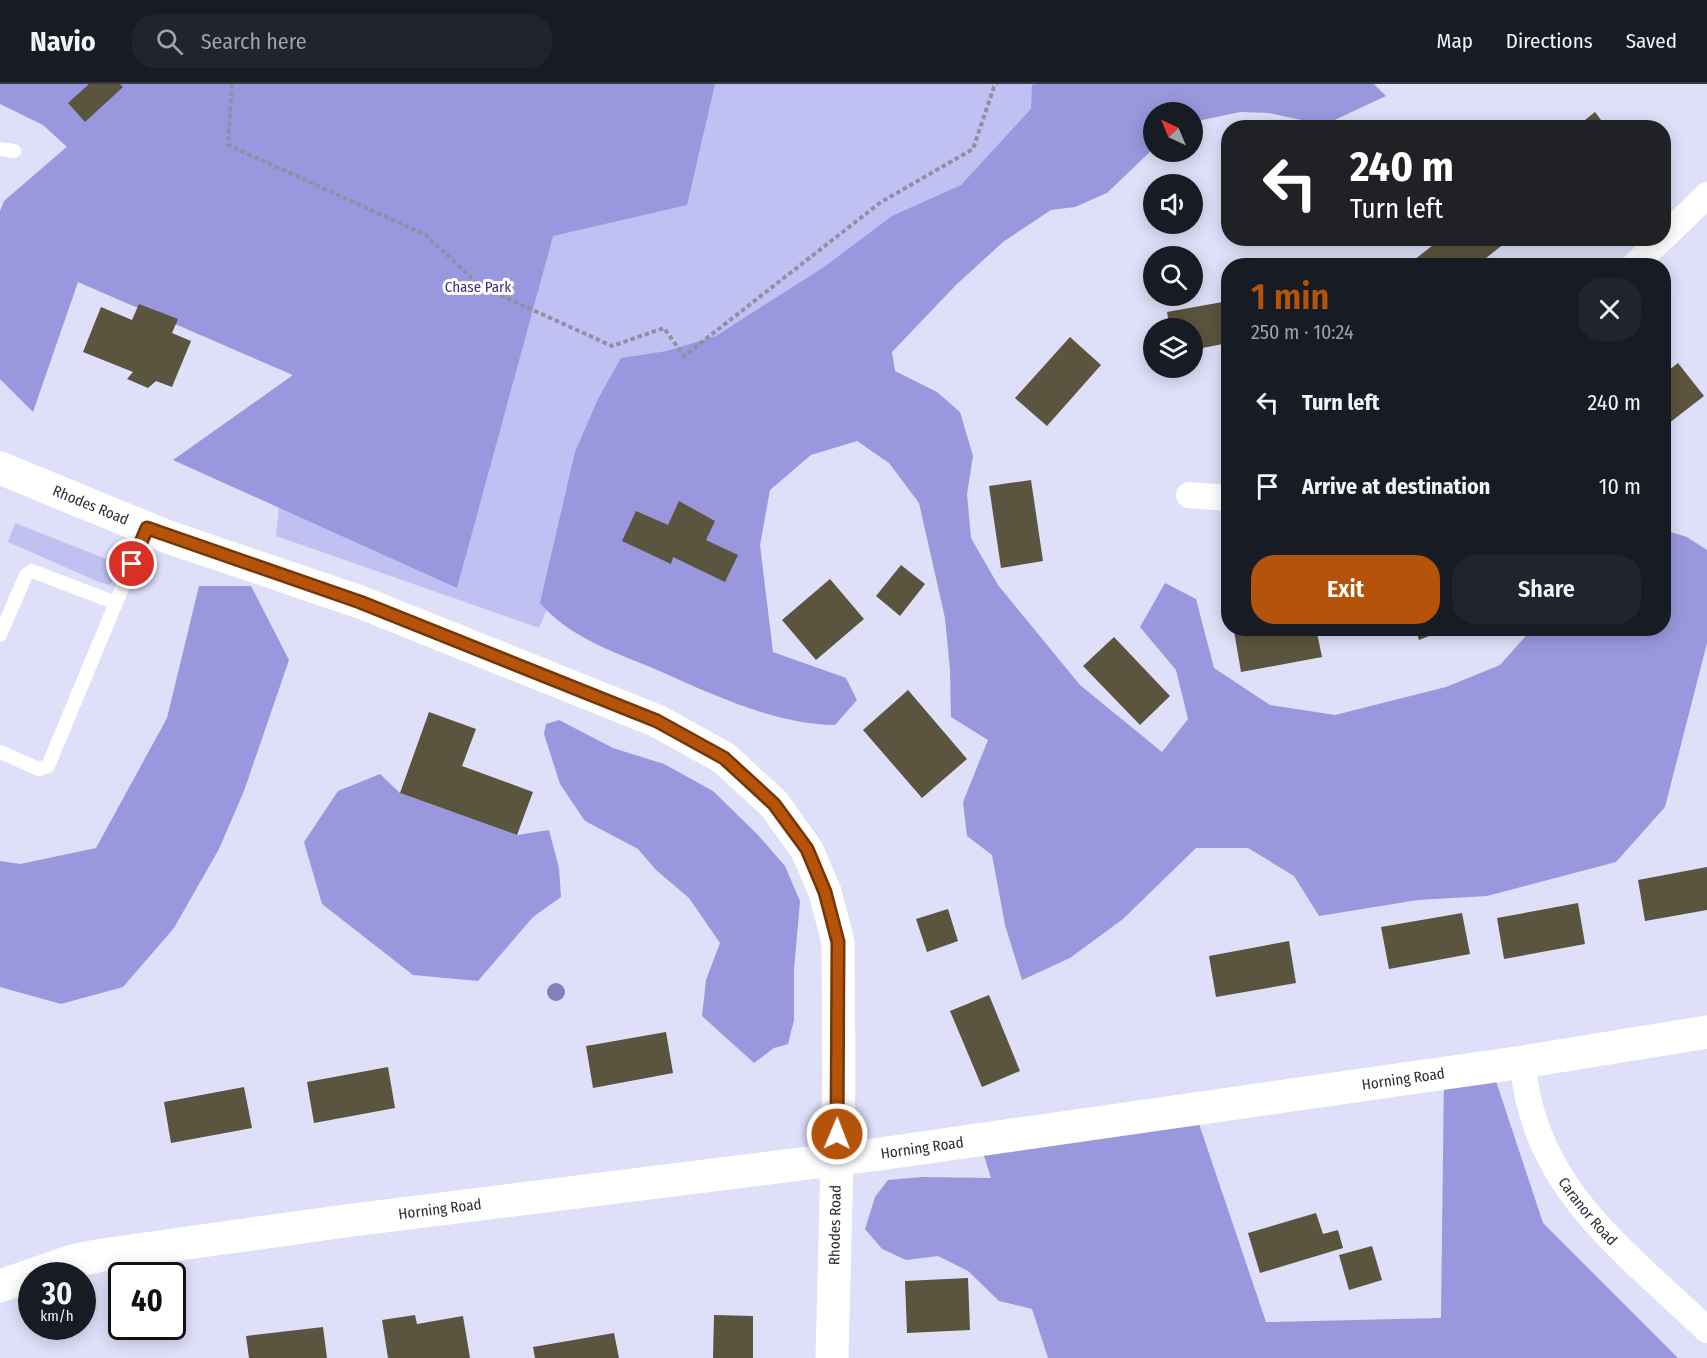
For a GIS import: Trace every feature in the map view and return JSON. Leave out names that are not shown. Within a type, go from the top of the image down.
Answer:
[{"type":"street","points":[[1671,230],[1707,195]]},
{"type":"street","points":[[1642,258],[1655,246]]},
{"type":"street","name":"Rhodes Road","points":[[0,468],[147,528],[360,602],[657,721],[724,758],[774,804],[807,849],[825,892],[838,942],[832,1358]]},
{"type":"street","points":[[1189,495],[1221,497]]},
{"type":"street","name":"Horning Road","points":[[69,1262],[102,1255],[345,1221],[836,1160],[1523,1062],[1707,1032]]},
{"type":"street","name":"Caranor Road","points":[[1523,1062],[1525,1096],[1537,1133],[1557,1174],[1595,1222],[1707,1330]]},
{"type":"street","name":"Horning Road","points":[[0,1286],[18,1280]]},
{"type":"lane","points":[[0,752],[39,769],[48,766],[147,528]]},
{"type":"lane","points":[[0,635],[26,575],[32,571],[116,603]]},
{"type":"path","points":[[232,84],[228,145],[426,235],[480,285],[612,346],[664,328],[684,356],[881,202],[973,149],[993,87],[998,84]]},
{"type":"green space","name":"Chase Park","points":[[0,84],[715,84],[687,205],[553,236],[457,588],[173,460],[293,375],[78,282],[33,412],[0,379],[0,211],[4,201],[67,147],[43,125],[0,104]]},
{"type":"green space","name":"Chase Park","points":[[138,84],[1148,84],[1018,143],[621,433],[539,628],[276,536],[293,375],[78,282],[4,201]]},
{"type":"green space","points":[[1036,84],[1374,84],[1386,96],[1335,120],[1301,120],[1269,113],[1240,112],[1203,120],[1203,102],[1143,102],[1143,159],[1107,193],[1075,207],[1051,210],[1003,242],[956,285],[892,352],[895,371],[937,392],[960,412],[973,456],[967,494],[971,538],[998,585],[1080,685],[1162,752],[1188,719],[1176,670],[1140,627],[1165,583],[1196,599],[1214,668],[1270,705],[1335,715],[1446,687],[1500,665],[1526,636],[1671,636],[1671,532],[1687,537],[1707,550],[1707,643],[1665,807],[1616,862],[1487,896],[1418,900],[1319,916],[1294,876],[1248,848],[1196,848],[1123,919],[1070,958],[1022,980],[1005,925],[992,855],[967,836],[963,802],[988,740],[951,717],[950,670],[945,618],[919,503],[889,463],[857,441],[811,455],[770,490],[760,545],[773,652],[846,678],[857,700],[835,725],[791,720],[746,707],[703,690],[612,652],[581,636],[566,627],[540,603],[575,452],[598,399],[621,358],[667,351],[716,336],[824,267],[892,216],[961,185],[1031,109],[1032,85]]},
{"type":"green space","points":[[15,523],[119,564],[116,578],[109,585],[99,582],[8,542]]},
{"type":"green space","points":[[199,586],[251,586],[289,660],[244,791],[219,849],[174,928],[123,987],[61,1004],[0,987],[0,861],[20,864],[96,848],[167,718]]},
{"type":"green space","points":[[559,720],[613,748],[664,764],[713,791],[758,835],[785,866],[800,901],[794,970],[794,1020],[788,1044],[774,1048],[754,1063],[702,1016],[706,980],[720,943],[689,898],[656,870],[638,849],[585,821],[560,784],[544,734],[546,724]]},
{"type":"green space","points":[[380,774],[400,793],[517,835],[549,830],[559,868],[561,897],[533,917],[478,981],[413,975],[322,904],[304,842],[338,791]]},
{"type":"green space","points":[[1491,1066],[1543,1223],[1678,1358],[1048,1358],[1032,1309],[999,1301],[968,1271],[938,1256],[906,1260],[882,1249],[865,1229],[875,1197],[888,1180],[922,1177],[991,1178],[979,1140],[1194,1109],[1266,1322],[1441,1318],[1444,1073]]},
{"type":"building","points":[[89,84],[120,84],[123,87],[85,122],[68,103]]},
{"type":"building","points":[[1595,112],[1601,120],[1585,120]]},
{"type":"building","points":[[1432,246],[1501,246],[1486,258],[1417,258]]},
{"type":"building","points":[[1221,302],[1221,344],[1203,348],[1203,318],[1168,318],[1167,312]]},
{"type":"building","points":[[139,304],[178,319],[172,333],[191,341],[172,387],[156,381],[148,388],[127,379],[133,372],[83,352],[101,307],[132,320]]},
{"type":"building","points":[[1070,337],[1101,365],[1047,426],[1015,398]]},
{"type":"building","points":[[1678,363],[1704,396],[1671,422],[1671,368]]},
{"type":"building","points":[[1031,480],[1043,561],[1001,568],[989,486]]},
{"type":"building","points":[[679,501],[715,521],[706,540],[738,555],[725,582],[673,557],[671,564],[622,541],[636,511],[668,525]]},
{"type":"building","points":[[901,565],[925,584],[900,616],[876,596]]},
{"type":"building","points":[[830,579],[864,619],[816,660],[782,620]]},
{"type":"building","points":[[1235,636],[1318,636],[1322,657],[1241,672]]},
{"type":"building","points":[[1418,636],[1429,636],[1419,640]]},
{"type":"building","points":[[1114,637],[1170,696],[1140,725],[1083,666]]},
{"type":"building","points":[[908,690],[967,759],[922,798],[863,730]]},
{"type":"building","points":[[429,712],[476,729],[462,766],[533,792],[517,835],[400,793]]},
{"type":"building","points":[[1707,867],[1707,910],[1645,921],[1638,880]]},
{"type":"building","points":[[1578,903],[1585,944],[1504,959],[1497,918]]},
{"type":"building","points":[[948,909],[958,941],[927,952],[916,919]]},
{"type":"building","points":[[1462,913],[1470,954],[1389,969],[1381,927]]},
{"type":"building","points":[[1289,941],[1296,983],[1216,997],[1209,956]]},
{"type":"building","points":[[989,995],[1020,1071],[982,1087],[950,1011]]},
{"type":"building","points":[[666,1032],[673,1073],[593,1088],[586,1046]]},
{"type":"building","points":[[388,1067],[395,1108],[314,1123],[307,1082]]},
{"type":"building","points":[[244,1087],[252,1128],[171,1143],[164,1102]]},
{"type":"building","points":[[1316,1213],[1323,1234],[1338,1230],[1343,1248],[1260,1273],[1248,1233]]},
{"type":"building","points":[[1372,1246],[1382,1280],[1349,1290],[1339,1255]]},
{"type":"building","points":[[968,1278],[970,1330],[907,1333],[905,1281]]},
{"type":"building","points":[[415,1315],[417,1324],[463,1316],[470,1358],[388,1358],[382,1320]]},
{"type":"building","points":[[714,1315],[753,1316],[753,1358],[713,1358]]},
{"type":"building","points":[[323,1327],[327,1358],[249,1358],[246,1336]]},
{"type":"building","points":[[614,1333],[619,1358],[535,1358],[533,1347]]},
{"type":"route","points":[[132,564],[147,528],[360,602],[657,721],[724,758],[774,804],[807,849],[825,892],[838,942],[837,1134]]}]
